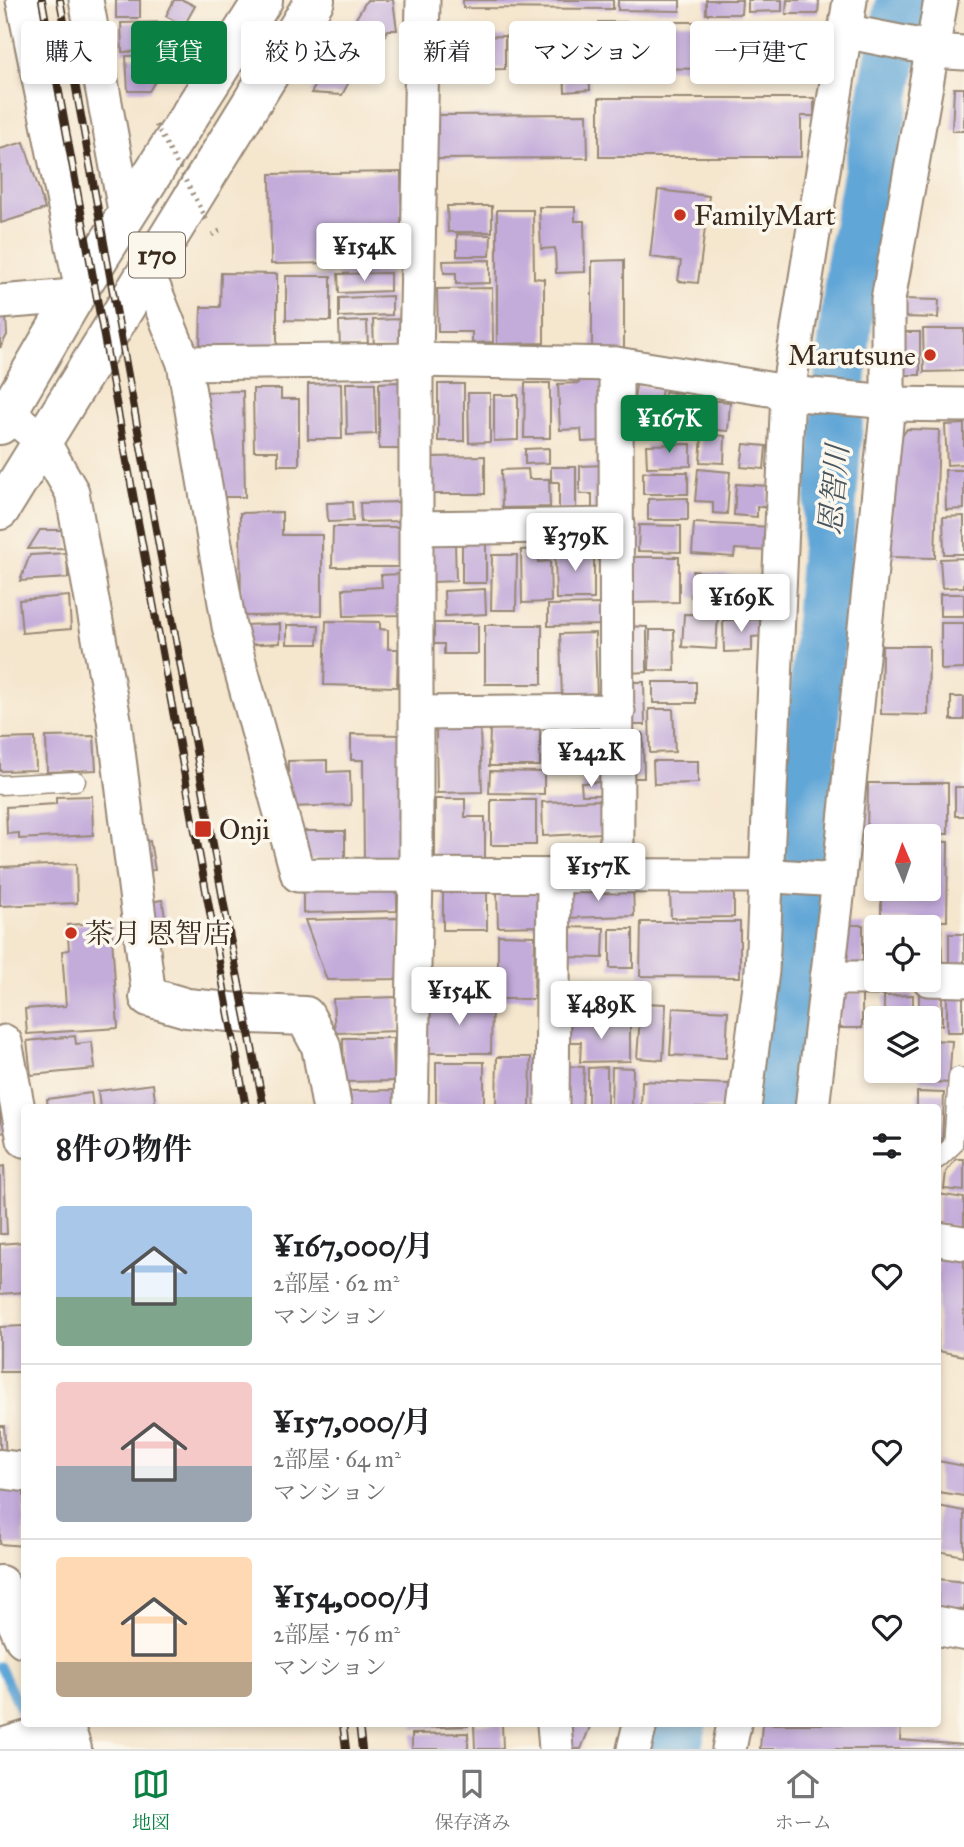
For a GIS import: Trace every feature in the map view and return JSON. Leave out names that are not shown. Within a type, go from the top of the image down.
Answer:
[{"type":"main road","name":"170","points":[[4,419],[78,291],[263,0]]},
{"type":"main road","name":"170","points":[[0,510],[315,0]]},
{"type":"main road","points":[[149,997],[187,1008],[305,1016],[321,1046],[331,1104]]},
{"type":"main road","points":[[0,1469],[21,1472]]},
{"type":"main road","points":[[0,1585],[21,1632]]},
{"type":"main road","points":[[941,1627],[964,1631]]},
{"type":"street","points":[[0,302],[78,291],[23,0]]},
{"type":"street","points":[[86,0],[126,216]]},
{"type":"street","points":[[411,1104],[416,875],[416,360],[423,0]]},
{"type":"street","points":[[812,1104],[839,880],[883,402],[888,300],[941,50],[941,0]]},
{"type":"street","points":[[745,1104],[771,876],[794,393],[850,20],[941,50]]},
{"type":"street","points":[[147,271],[184,363],[229,626],[299,875],[771,876],[839,880]]},
{"type":"street","points":[[184,363],[416,360],[616,364],[794,393],[883,402],[964,405]]},
{"type":"street","points":[[616,364],[617,876]]},
{"type":"street","points":[[4,419],[42,440],[72,492],[114,719],[149,997]]},
{"type":"street","points":[[416,528],[617,526]]},
{"type":"street","points":[[417,713],[618,711]]},
{"type":"street","points":[[552,1104],[554,876]]},
{"type":"street","points":[[827,978],[864,978]]},
{"type":"street","points":[[941,979],[964,979]]},
{"type":"street","points":[[5,1042],[21,1125]]},
{"type":"street","points":[[941,1239],[964,1243]]},
{"type":"street","points":[[554,1727],[556,1749]]},
{"type":"street","points":[[634,1749],[638,1727]]},
{"type":"street","points":[[729,1749],[733,1727]]},
{"type":"street","points":[[0,1746],[67,1733]]},
{"type":"lane","points":[[0,785],[76,781]]},
{"type":"lane","points":[[941,1156],[953,1145],[958,1077]]},
{"type":"path","points":[[156,125],[208,222]]},
{"type":"path","points":[[213,233],[221,230]]},
{"type":"building","points":[[116,0],[140,0],[140,18],[116,18]]},
{"type":"building","points":[[174,0],[183,0],[195,6],[187,21],[175,21],[166,16]]},
{"type":"building","points":[[367,0],[393,0],[397,30],[388,30],[385,35],[385,21],[354,21]]},
{"type":"building","points":[[463,0],[613,0],[613,9],[463,8]]},
{"type":"building","points":[[618,0],[680,0],[680,11],[618,10]]},
{"type":"building","points":[[706,0],[742,0],[741,14],[706,14]]},
{"type":"building","points":[[748,0],[782,0],[782,11],[748,12]]},
{"type":"building","points":[[787,0],[819,0],[818,14],[786,14]]},
{"type":"building","points":[[676,22],[690,22],[690,69],[676,69]]},
{"type":"building","points":[[121,23],[131,23],[131,52],[122,52]]},
{"type":"building","points":[[495,36],[505,36],[505,69],[495,69]]},
{"type":"building","points":[[126,56],[131,56],[131,84],[154,84],[149,91],[128,91]]},
{"type":"building","points":[[316,84],[348,84],[342,95],[311,93]]},
{"type":"building","points":[[565,84],[590,84],[590,90],[565,92]]},
{"type":"building","points":[[954,88],[964,88],[964,131],[952,131]]},
{"type":"building","points":[[599,98],[814,98],[814,116],[801,116],[801,157],[599,157]]},
{"type":"building","points":[[587,114],[588,158],[434,159],[434,115]]},
{"type":"building","points":[[24,142],[45,209],[1,223],[0,149]]},
{"type":"building","points":[[401,172],[402,262],[271,264],[270,174]]},
{"type":"building","points":[[658,190],[709,196],[698,283],[678,281],[681,261],[650,257]]},
{"type":"building","points":[[447,206],[492,206],[492,232],[448,232]]},
{"type":"building","points":[[539,207],[575,207],[575,221],[584,221],[585,272],[556,273],[555,248],[541,249]]},
{"type":"building","points":[[497,210],[533,210],[534,278],[544,279],[544,343],[497,344]]},
{"type":"building","points":[[457,234],[491,235],[490,256],[457,256]]},
{"type":"building","points":[[490,260],[490,283],[456,284],[456,273],[444,273],[443,261]]},
{"type":"building","points":[[624,260],[624,353],[592,353],[592,261]]},
{"type":"building","points":[[221,273],[277,274],[277,349],[200,349],[201,307],[220,307]]},
{"type":"building","points":[[390,273],[390,291],[339,293],[338,274]]},
{"type":"building","points":[[286,276],[331,276],[331,321],[286,320]]},
{"type":"building","points":[[492,288],[493,342],[472,343],[472,332],[438,332],[437,289]]},
{"type":"building","points":[[392,296],[392,315],[339,317],[339,298]]},
{"type":"building","points":[[902,299],[939,300],[938,318],[902,317]]},
{"type":"building","points":[[0,315],[6,315],[7,335],[0,348]]},
{"type":"building","points":[[402,319],[403,339],[397,349],[374,349],[373,320]]},
{"type":"building","points":[[367,321],[368,347],[340,348],[339,322]]},
{"type":"building","points":[[923,329],[964,329],[964,371],[924,372]]},
{"type":"building","points":[[895,332],[920,332],[920,375],[895,375]]},
{"type":"building","points":[[602,375],[604,441],[582,442],[581,429],[560,430],[558,384],[579,383],[579,376]]},
{"type":"building","points":[[399,382],[400,449],[379,449],[379,383]]},
{"type":"building","points":[[341,383],[342,439],[308,439],[308,384]]},
{"type":"building","points":[[346,383],[375,383],[376,434],[347,435]]},
{"type":"building","points":[[525,383],[550,383],[550,438],[524,438]]},
{"type":"building","points":[[438,384],[464,384],[464,441],[438,441]]},
{"type":"building","points":[[636,385],[662,388],[659,410],[633,407]]},
{"type":"building","points":[[253,389],[281,389],[281,399],[299,399],[299,465],[278,465],[278,451],[254,451]]},
{"type":"building","points":[[243,391],[245,497],[214,497],[196,392]]},
{"type":"building","points":[[665,392],[682,394],[677,436],[660,434]]},
{"type":"building","points":[[468,393],[490,393],[490,442],[469,443]]},
{"type":"building","points":[[494,395],[518,395],[518,440],[494,441]]},
{"type":"building","points":[[684,397],[701,398],[697,438],[681,436]]},
{"type":"building","points":[[707,400],[730,402],[728,431],[704,429]]},
{"type":"building","points":[[634,412],[658,415],[655,437],[631,433]]},
{"type":"building","points":[[964,424],[964,464],[947,465],[945,425]]},
{"type":"building","points":[[907,429],[939,430],[935,558],[890,557],[893,449]]},
{"type":"building","points":[[702,434],[725,436],[724,463],[700,462]]},
{"type":"building","points":[[691,444],[691,466],[647,467],[646,445]]},
{"type":"building","points":[[744,444],[766,446],[764,469],[741,467]]},
{"type":"building","points":[[549,448],[549,463],[525,464],[525,449]]},
{"type":"building","points":[[485,456],[485,494],[432,494],[432,457]]},
{"type":"building","points":[[605,465],[606,511],[592,511],[592,494],[580,494],[580,466]]},
{"type":"building","points":[[551,467],[576,467],[576,509],[559,509],[559,482],[551,482]]},
{"type":"building","points":[[528,469],[529,479],[549,479],[550,507],[502,508],[501,470]]},
{"type":"building","points":[[698,469],[730,472],[727,514],[713,513],[713,502],[695,501]]},
{"type":"building","points":[[945,470],[964,470],[964,509],[946,510]]},
{"type":"building","points":[[643,472],[688,472],[688,494],[643,494]]},
{"type":"building","points":[[736,484],[769,486],[767,507],[757,507],[757,517],[734,515]]},
{"type":"building","points":[[688,498],[688,520],[648,520],[648,499]]},
{"type":"building","points":[[352,502],[353,521],[328,522],[327,503]]},
{"type":"building","points":[[400,502],[400,521],[361,522],[360,503]]},
{"type":"building","points":[[282,512],[282,535],[322,535],[322,615],[241,616],[240,513]]},
{"type":"building","points":[[964,516],[964,554],[944,554],[943,517]]},
{"type":"building","points":[[694,523],[771,527],[770,551],[735,549],[734,557],[692,554]]},
{"type":"building","points":[[639,525],[681,526],[681,552],[638,551]]},
{"type":"building","points":[[333,527],[401,527],[401,567],[332,567]]},
{"type":"building","points":[[40,530],[68,530],[68,548],[28,549]]},
{"type":"building","points":[[462,542],[486,542],[486,583],[462,583]]},
{"type":"building","points":[[455,544],[456,581],[433,582],[432,545]]},
{"type":"building","points":[[594,547],[594,599],[556,599],[555,548]]},
{"type":"building","points":[[538,549],[538,562],[550,561],[551,602],[522,603],[521,550]]},
{"type":"building","points":[[67,553],[68,578],[20,581],[30,555]]},
{"type":"building","points":[[492,555],[517,555],[516,610],[491,610]]},
{"type":"building","points":[[628,557],[679,557],[679,602],[628,603]]},
{"type":"building","points":[[964,558],[964,587],[942,588],[940,559]]},
{"type":"building","points":[[693,571],[758,578],[755,604],[691,597]]},
{"type":"building","points":[[401,574],[402,615],[344,616],[343,589],[382,587],[381,575]]},
{"type":"building","points":[[485,589],[486,614],[445,616],[444,591]]},
{"type":"building","points":[[940,594],[964,594],[964,616],[940,616]]},
{"type":"building","points":[[69,596],[71,629],[22,633],[19,600]]},
{"type":"building","points":[[605,604],[605,625],[548,626],[548,605]]},
{"type":"building","points":[[684,614],[718,615],[716,649],[682,647]]},
{"type":"building","points":[[763,619],[763,636],[752,637],[752,651],[724,652],[723,620]]},
{"type":"building","points":[[326,621],[380,622],[380,629],[388,630],[388,649],[398,649],[397,687],[324,685]]},
{"type":"building","points":[[434,623],[478,623],[478,654],[444,654],[444,644],[434,644]]},
{"type":"building","points":[[941,623],[964,623],[964,669],[941,670]]},
{"type":"building","points":[[280,624],[280,643],[241,645],[240,625]]},
{"type":"building","points":[[287,625],[319,625],[318,644],[287,644]]},
{"type":"building","points":[[485,625],[542,625],[542,684],[485,684]]},
{"type":"building","points":[[627,626],[647,627],[647,672],[627,673]]},
{"type":"building","points":[[650,630],[674,630],[675,671],[649,670]]},
{"type":"building","points":[[595,633],[597,699],[562,700],[560,634]]},
{"type":"building","points":[[882,646],[929,646],[928,715],[881,714]]},
{"type":"building","points":[[624,682],[644,682],[645,725],[625,725]]},
{"type":"building","points":[[653,682],[696,682],[696,703],[653,703]]},
{"type":"building","points":[[951,697],[964,697],[964,720],[951,720]]},
{"type":"building","points":[[649,709],[673,709],[675,752],[650,753]]},
{"type":"building","points":[[480,727],[482,792],[437,793],[436,728]]},
{"type":"building","points":[[490,727],[540,727],[540,766],[489,766]]},
{"type":"building","points":[[598,728],[599,765],[548,765],[547,729]]},
{"type":"building","points":[[625,733],[643,733],[644,778],[626,778]]},
{"type":"building","points":[[351,734],[401,735],[401,861],[364,861],[363,760],[351,760]]},
{"type":"building","points":[[94,736],[96,770],[47,772],[46,737]]},
{"type":"building","points":[[35,738],[36,770],[0,771],[0,739]]},
{"type":"building","points":[[327,760],[327,772],[350,771],[351,805],[289,807],[288,761]]},
{"type":"building","points":[[653,761],[698,761],[698,783],[654,784]]},
{"type":"building","points":[[490,771],[544,772],[544,794],[489,793]]},
{"type":"building","points":[[600,782],[600,795],[582,795],[581,783]]},
{"type":"building","points":[[868,783],[948,783],[948,834],[942,834],[942,824],[867,824]]},
{"type":"building","points":[[955,787],[964,787],[964,816],[955,816]]},
{"type":"building","points":[[92,796],[93,835],[19,839],[19,833],[7,834],[6,807],[56,804],[56,797]]},
{"type":"building","points":[[435,799],[465,799],[465,817],[485,817],[485,860],[435,860]]},
{"type":"building","points":[[491,800],[536,800],[536,845],[491,845]]},
{"type":"building","points":[[600,800],[601,833],[543,836],[542,802]]},
{"type":"building","points":[[300,831],[345,831],[345,859],[300,859]]},
{"type":"building","points":[[150,841],[155,870],[140,872],[135,843]]},
{"type":"building","points":[[942,842],[948,842],[947,921],[941,921],[941,915],[881,915],[881,901],[942,901]]},
{"type":"building","points":[[583,850],[584,866],[562,867],[561,851]]},
{"type":"building","points":[[76,864],[77,903],[0,906],[0,867]]},
{"type":"building","points":[[397,885],[397,911],[303,913],[303,887]]},
{"type":"building","points":[[633,887],[634,916],[563,918],[563,889]]},
{"type":"building","points":[[443,890],[487,890],[487,930],[443,930]]},
{"type":"building","points":[[538,891],[539,926],[498,927],[497,892]]},
{"type":"building","points":[[734,891],[734,917],[671,918],[670,892]]},
{"type":"building","points":[[162,900],[168,933],[150,936],[144,903]]},
{"type":"building","points":[[399,918],[400,979],[327,980],[305,920]]},
{"type":"building","points":[[111,922],[118,1028],[27,1034],[25,1009],[66,1006],[62,951],[69,950],[67,925]]},
{"type":"building","points":[[641,922],[740,922],[740,977],[640,976]]},
{"type":"building","points":[[842,925],[863,925],[863,966],[843,967]]},
{"type":"building","points":[[566,927],[604,928],[603,958],[565,957]]},
{"type":"building","points":[[610,929],[633,929],[633,968],[610,968]]},
{"type":"building","points":[[949,934],[964,934],[964,963],[949,963]]},
{"type":"building","points":[[498,935],[535,936],[534,999],[498,999]]},
{"type":"building","points":[[565,987],[631,988],[630,1018],[564,1017]]},
{"type":"building","points":[[840,993],[862,993],[862,1028],[840,1028]]},
{"type":"building","points":[[913,995],[913,1006],[884,1006],[884,996]]},
{"type":"building","points":[[919,995],[942,995],[942,1025],[941,1006],[919,1006]]},
{"type":"building","points":[[947,995],[963,995],[963,1032],[947,1032]]},
{"type":"building","points":[[397,997],[398,1031],[335,1033],[333,999]]},
{"type":"building","points":[[427,1001],[492,1002],[491,1053],[427,1053]]},
{"type":"building","points":[[641,1003],[666,1004],[663,1060],[637,1058]]},
{"type":"building","points":[[673,1008],[728,1011],[726,1058],[670,1055]]},
{"type":"building","points":[[630,1023],[630,1061],[580,1062],[581,1042],[564,1042],[564,1024]]},
{"type":"building","points":[[75,1036],[76,1044],[92,1042],[95,1069],[31,1075],[27,1041]]},
{"type":"building","points":[[343,1038],[393,1038],[394,1081],[344,1082]]},
{"type":"building","points":[[941,1041],[952,1041],[949,1083],[941,1082]]},
{"type":"building","points":[[497,1057],[531,1057],[530,1104],[496,1104]]},
{"type":"building","points":[[436,1062],[484,1062],[484,1104],[436,1104]]},
{"type":"building","points":[[562,1066],[584,1067],[582,1104],[561,1104]]},
{"type":"building","points":[[607,1067],[607,1104],[588,1104],[588,1068]]},
{"type":"building","points":[[612,1067],[633,1068],[632,1104],[611,1104]]},
{"type":"building","points":[[642,1081],[729,1084],[728,1104],[641,1104]]},
{"type":"building","points":[[153,1084],[156,1104],[100,1104],[98,1091]]},
{"type":"building","points":[[395,1090],[395,1104],[351,1104],[350,1091]]},
{"type":"building","points":[[917,1092],[944,1093],[942,1144],[941,1104],[917,1104]]},
{"type":"building","points":[[91,1093],[92,1104],[48,1104],[47,1099]]},
{"type":"building","points":[[0,1101],[9,1132],[0,1133]]},
{"type":"building","points":[[956,1159],[964,1159],[964,1191],[944,1189],[946,1172]]},
{"type":"building","points":[[4,1166],[7,1234],[0,1234],[0,1167]]},
{"type":"building","points":[[941,1194],[964,1198],[964,1228],[941,1224]]},
{"type":"building","points":[[21,1242],[21,1292],[0,1294],[0,1244]]},
{"type":"building","points":[[941,1253],[964,1257],[964,1356],[941,1352]]},
{"type":"building","points":[[21,1326],[21,1372],[0,1372],[0,1327]]},
{"type":"building","points":[[0,1426],[4,1426],[6,1458],[0,1458]]},
{"type":"building","points":[[941,1462],[964,1466],[964,1496],[941,1492]]},
{"type":"building","points":[[0,1487],[21,1489],[21,1546],[0,1544]]},
{"type":"building","points":[[941,1507],[964,1511],[964,1556],[941,1552]]},
{"type":"building","points":[[941,1579],[964,1582],[964,1610],[941,1607]]},
{"type":"building","points":[[474,1727],[502,1727],[503,1749],[475,1749]]},
{"type":"building","points":[[565,1727],[590,1727],[581,1749],[565,1749]]},
{"type":"building","points":[[762,1727],[901,1727],[900,1740],[964,1745],[964,1749],[760,1749]]},
{"type":"building","points":[[468,1733],[468,1749],[412,1749],[412,1734]]},
{"type":"waterway","name":"恩智川","points":[[778,1104],[793,976],[841,372],[852,266],[902,0]]},
{"type":"waterway","points":[[0,1666],[21,1711]]},
{"type":"waterway","name":"恩智川","points":[[675,1749],[680,1727]]},
{"type":"railway","points":[[42,0],[245,1104]]},
{"type":"railway","points":[[60,0],[230,938],[263,1104]]},
{"type":"railway","points":[[343,1727],[346,1749]]},
{"type":"railway","points":[[359,1727],[362,1749]]},
{"type":"place","name":"FamilyMart","points":[[680,215]]},
{"type":"place","name":"Marutsune","points":[[930,355]]},
{"type":"place","name":"Onji","points":[[203,829]]},
{"type":"place","name":"茶月 恩智店","points":[[71,933]]}]
